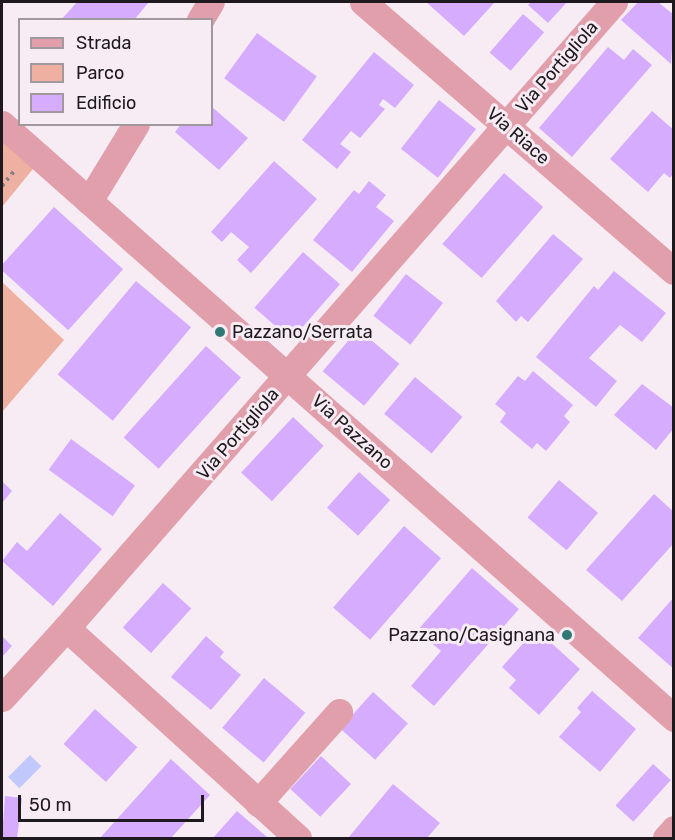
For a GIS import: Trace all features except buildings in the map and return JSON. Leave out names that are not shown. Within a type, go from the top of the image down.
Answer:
[{"type":"street","points":[[201,18],[211,2]]},
{"type":"street","name":"Via Riace","points":[[363,2],[674,271]]},
{"type":"street","name":"Via Portigliola","points":[[2,699],[289,376],[614,2]]},
{"type":"street","name":"Via Pazzano","points":[[2,124],[674,718]]},
{"type":"street","points":[[89,201],[135,126]]},
{"type":"street","points":[[66,628],[298,838]]},
{"type":"street","points":[[258,803],[339,712]]},
{"type":"street","points":[[666,838],[674,830]]},
{"type":"green space","points":[[2,124],[41,159],[2,207]]},
{"type":"green space","points":[[2,282],[64,340],[2,412]]},
{"type":"water","points":[[30,755],[41,766],[19,788],[8,777]]},
{"type":"place","name":"Pazzano/Serrata","points":[[220,332]]},
{"type":"place","name":"Pazzano/Casignana","points":[[567,635]]}]
